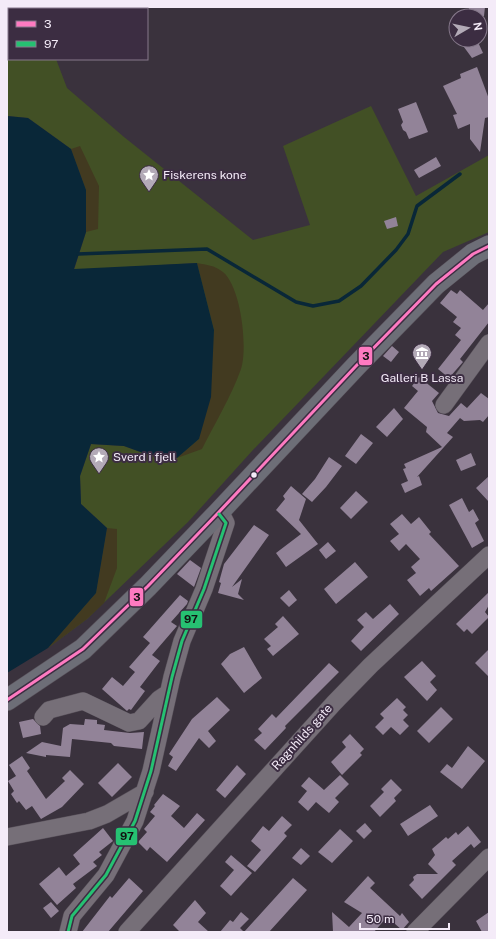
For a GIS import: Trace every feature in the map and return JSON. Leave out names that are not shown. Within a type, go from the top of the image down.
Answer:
[{"type":"main road","points":[[7,700],[83,649],[148,586],[218,514],[367,354],[436,284],[474,254],[489,246]]},
{"type":"main road","points":[[436,284],[489,256]]},
{"type":"street","points":[[444,405],[489,343]]},
{"type":"street","points":[[68,932],[72,916],[106,874],[135,821],[145,792],[168,692],[182,640],[204,589],[226,523],[218,514]]},
{"type":"street","name":"Ragnhilds gate","points":[[127,932],[334,703],[371,665],[489,555]]},
{"type":"street","points":[[43,717],[49,710],[83,701],[129,723],[139,721],[159,699],[168,692]]},
{"type":"street","points":[[7,837],[89,821],[107,814],[145,792]]},
{"type":"street","points":[[414,932],[489,857]]},
{"type":"green space","points":[[7,7],[37,7],[8,8],[8,60],[56,60],[67,88],[124,137],[253,240],[310,225],[283,146],[371,106],[416,196],[489,155],[489,232],[443,252],[252,451],[188,522],[87,619],[48,648],[96,593],[107,528],[81,504],[80,476],[91,444],[124,446],[146,454],[197,263],[74,270],[86,232],[86,190],[71,149],[28,118],[7,116]]},
{"type":"sand","points":[[80,146],[99,186],[98,229],[86,232],[86,190],[71,149]]},
{"type":"sand","points":[[197,263],[217,268],[223,272],[234,290],[238,303],[243,333],[243,359],[233,390],[202,449],[177,458],[199,439],[214,330]]},
{"type":"sand","points":[[107,528],[117,529],[117,568],[104,603],[87,619],[48,648],[96,593]]},
{"type":"water","points":[[7,116],[28,118],[71,149],[86,190],[86,232],[74,269],[197,263],[214,330],[211,397],[199,439],[177,458],[146,454],[124,446],[91,444],[80,476],[81,504],[107,528],[96,593],[48,648],[7,673]]},
{"type":"building","points":[[469,7],[485,7],[485,8]]},
{"type":"building","points":[[465,48],[481,48],[483,53],[472,58]]},
{"type":"building","points":[[477,67],[489,99],[489,117],[485,118],[480,152],[470,139],[470,124],[458,129],[453,115],[457,114],[443,86],[461,78],[460,74]]},
{"type":"building","points":[[416,102],[428,132],[409,139],[401,125],[403,122],[398,109]]},
{"type":"building","points":[[436,157],[441,166],[419,178],[414,170]]},
{"type":"building","points":[[396,217],[398,226],[387,229],[384,221]]},
{"type":"building","points":[[451,290],[457,294],[460,290],[483,310],[489,303],[489,322],[460,359],[463,362],[449,378],[438,369],[461,340],[455,335],[461,328],[453,322],[457,317],[440,303]]},
{"type":"building","points":[[392,346],[399,352],[391,362],[383,356]]},
{"type":"building","points":[[419,377],[439,393],[432,401],[438,413],[449,416],[461,403],[467,408],[481,393],[489,399],[489,415],[483,422],[480,420],[464,421],[460,418],[447,433],[453,437],[417,477],[419,476],[422,485],[405,493],[401,484],[408,481],[403,469],[406,468],[404,464],[442,447],[426,432],[427,427],[404,408],[418,391],[412,386]]},
{"type":"building","points":[[394,408],[403,419],[387,437],[376,427]]},
{"type":"building","points":[[361,434],[373,443],[356,464],[345,456]]},
{"type":"building","points":[[471,453],[476,465],[461,471],[456,460]]},
{"type":"building","points":[[329,457],[342,466],[312,502],[302,494],[315,479]]},
{"type":"building","points":[[489,476],[489,502],[476,488]]},
{"type":"building","points":[[291,486],[306,499],[299,520],[318,544],[286,567],[276,553],[301,534],[276,510],[285,499],[283,496]]},
{"type":"building","points":[[356,491],[368,502],[351,519],[340,508]]},
{"type":"building","points":[[462,498],[469,512],[473,509],[479,520],[475,523],[484,541],[472,548],[449,505]]},
{"type":"building","points":[[402,514],[411,524],[419,517],[431,532],[429,534],[459,566],[431,591],[429,588],[420,596],[407,580],[416,573],[411,567],[420,559],[406,544],[399,551],[390,541],[399,534],[390,524]]},
{"type":"building","points":[[254,525],[269,535],[232,587],[242,579],[238,594],[244,600],[218,593],[221,583],[219,582],[224,564]]},
{"type":"building","points":[[328,542],[336,551],[326,559],[319,550]]},
{"type":"building","points":[[190,560],[201,568],[194,587],[177,574]]},
{"type":"building","points":[[355,562],[368,577],[336,604],[324,589]]},
{"type":"building","points":[[289,590],[297,600],[289,607],[280,598]]},
{"type":"building","points":[[489,592],[489,605],[485,612],[489,617],[472,634],[467,629],[464,632],[456,624]]},
{"type":"building","points":[[180,595],[188,601],[171,622],[177,626],[152,655],[160,661],[140,687],[145,691],[131,710],[129,709],[127,711],[102,689],[112,677],[123,686],[135,672],[129,667],[150,643],[143,637]]},
{"type":"building","points":[[390,604],[399,614],[361,651],[351,641],[364,627],[357,620],[366,612],[373,619]]},
{"type":"building","points":[[283,616],[299,634],[273,656],[267,649],[271,646],[264,639],[278,627],[275,624]]},
{"type":"building","points":[[244,647],[262,678],[244,693],[221,664],[230,654]]},
{"type":"building","points":[[489,649],[489,677],[475,663]]},
{"type":"building","points":[[422,661],[436,676],[430,682],[437,690],[427,701],[404,677]]},
{"type":"building","points":[[329,663],[339,672],[285,726],[286,728],[265,750],[254,740],[262,733],[258,729],[272,714],[276,718]]},
{"type":"building","points":[[217,697],[230,710],[208,731],[216,741],[209,748],[199,738],[176,771],[168,766],[173,757],[169,754],[192,719]]},
{"type":"building","points":[[397,698],[406,707],[403,710],[408,715],[403,720],[409,726],[400,735],[391,727],[383,735],[375,727],[384,718],[380,714]]},
{"type":"building","points":[[441,707],[453,719],[429,743],[417,731]]},
{"type":"building","points":[[33,719],[40,726],[41,734],[23,738],[19,722]]},
{"type":"building","points":[[85,719],[97,720],[97,724],[105,725],[104,730],[130,733],[144,732],[142,749],[114,746],[111,743],[72,739],[70,757],[46,755],[46,757],[26,753],[42,742],[61,746],[63,728],[70,724],[84,725]]},
{"type":"building","points":[[350,734],[364,749],[360,753],[362,755],[342,775],[331,762],[346,747],[342,742]]},
{"type":"building","points":[[468,746],[485,761],[462,789],[440,772],[447,764],[452,768]]},
{"type":"building","points":[[22,756],[30,768],[27,771],[46,799],[65,781],[62,778],[70,770],[84,784],[62,807],[41,819],[32,806],[26,810],[19,801],[17,803],[11,794],[14,791],[8,781],[16,776],[9,765]]},
{"type":"building","points":[[118,763],[132,777],[112,797],[98,783]]},
{"type":"building","points":[[237,765],[246,774],[225,798],[216,790]]},
{"type":"building","points":[[340,775],[349,784],[335,798],[339,802],[329,813],[316,802],[308,811],[298,802],[307,791],[301,786],[309,777],[324,790]]},
{"type":"building","points":[[391,779],[402,790],[394,798],[396,801],[380,817],[370,806],[384,792],[381,789]]},
{"type":"building","points":[[163,794],[180,806],[171,816],[184,828],[197,813],[205,820],[167,862],[150,847],[147,851],[138,842],[147,832],[144,829],[155,816],[150,812]]},
{"type":"building","points":[[430,805],[438,816],[408,836],[400,824]]},
{"type":"building","points":[[282,816],[292,825],[284,833],[287,836],[255,872],[247,866],[261,850],[251,841],[263,826],[269,831]]},
{"type":"building","points":[[365,823],[372,831],[364,839],[356,831]]},
{"type":"building","points":[[468,826],[481,842],[474,848],[471,844],[452,861],[456,865],[422,899],[409,885],[414,880],[413,877],[417,874],[438,874],[428,864],[435,855],[432,849],[446,837],[448,839],[456,832],[458,835]]},
{"type":"building","points":[[103,828],[113,841],[99,852],[102,855],[93,862],[97,866],[73,884],[76,888],[57,905],[39,884],[59,867],[66,876],[80,864],[73,855]]},
{"type":"building","points":[[340,829],[353,841],[332,863],[318,852]]},
{"type":"building","points":[[301,848],[310,856],[301,865],[292,858]]},
{"type":"building","points":[[231,855],[252,873],[231,896],[220,886],[234,870],[225,862]]},
{"type":"building","points":[[368,876],[375,883],[370,888],[400,916],[402,913],[409,922],[402,930],[387,917],[374,932],[333,932],[332,912],[349,927],[362,913],[344,902]]},
{"type":"building","points":[[129,878],[143,891],[108,932],[82,932],[110,896],[112,898]]},
{"type":"building","points":[[293,878],[307,890],[269,932],[244,932]]},
{"type":"building","points":[[195,900],[206,913],[198,922],[209,932],[180,932],[173,925]]},
{"type":"building","points":[[51,902],[59,911],[51,918],[43,908]]},
{"type":"building","points":[[241,912],[249,919],[240,928],[244,932],[220,932],[230,920],[233,922]]},
{"type":"building","points":[[489,912],[489,932],[482,932],[476,921]]},
{"type":"waterway","points":[[78,254],[207,249],[296,302],[313,306],[339,301],[361,286],[396,250],[408,234],[417,206],[460,174]]},
{"type":"transit line","name":"3","points":[[7,700],[83,649],[148,586],[356,366],[436,284],[473,254],[489,246]]},
{"type":"transit line","name":"97","points":[[68,932],[72,916],[106,875],[135,821],[151,771],[172,677],[182,641],[204,589],[226,523],[219,514]]},
{"type":"place","name":"Fiskerens kone","points":[[149,192]]},
{"type":"place","name":"Galleri B Lassa","points":[[422,370]]},
{"type":"place","name":"Sverd i fjell","points":[[99,474]]}]
